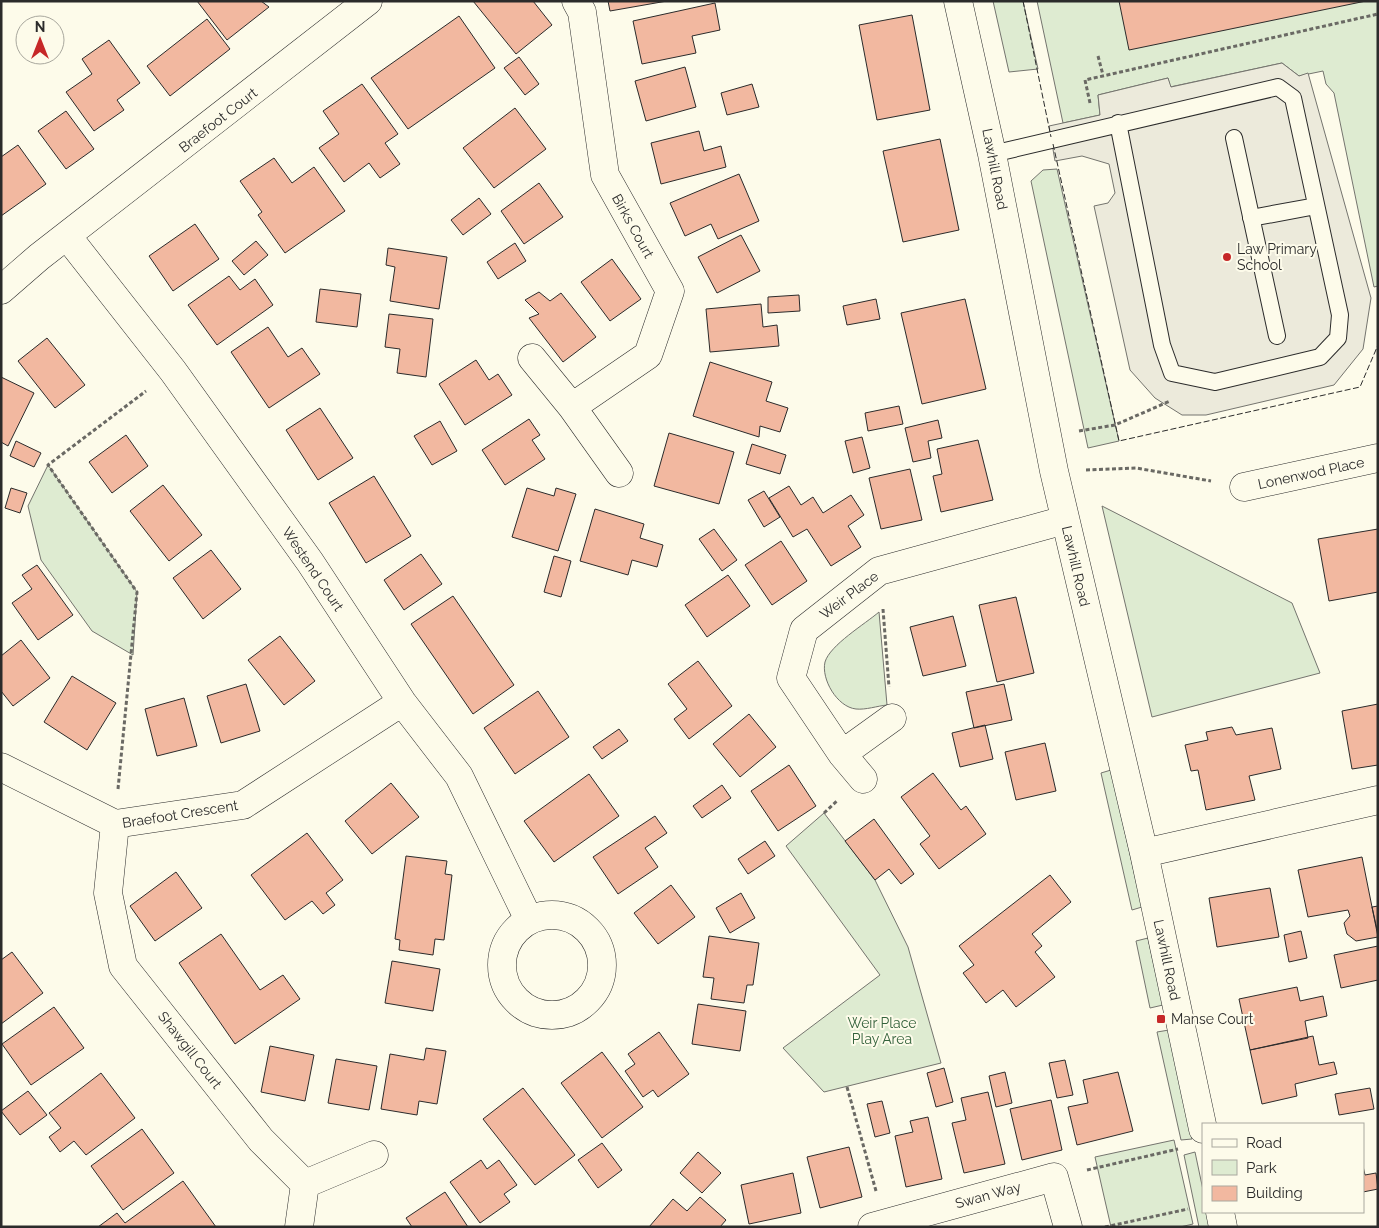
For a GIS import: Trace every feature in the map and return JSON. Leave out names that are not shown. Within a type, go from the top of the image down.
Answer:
[{"type":"street","name":"Braefoot Court","points":[[67,236],[368,1]]},
{"type":"street","name":"Birks Court","points":[[572,407],[648,355],[670,290],[605,175],[582,12],[576,1]]},
{"type":"street","name":"Lawhill Road","points":[[958,1],[992,154],[1046,437],[1144,853],[1202,1124]]},
{"type":"street","points":[[1,290],[67,236]]},
{"type":"street","name":"Westend Court","points":[[67,236],[173,371],[310,562],[402,702],[459,776],[529,920]]},
{"type":"street","points":[[532,358],[572,407],[619,473]]},
{"type":"street","name":"Lonenwod Place","points":[[1244,487],[1378,458]]},
{"type":"street","name":"Weir Place","points":[[863,779],[842,754],[791,678],[804,630],[879,571],[1065,520]]},
{"type":"street","name":"Braefoot Crescent","points":[[1,767],[115,824],[243,805],[402,702]]},
{"type":"street","points":[[842,754],[892,718]]},
{"type":"street","points":[[1144,853],[1378,800]]},
{"type":"street","name":"Shawgill Court","points":[[115,824],[108,893],[123,966],[261,1140],[305,1184]]},
{"type":"street","points":[[299,1227],[305,1184],[374,1155]]},
{"type":"street","points":[[1054,1177],[1068,1227]]},
{"type":"street","name":"Swan Way","points":[[878,1225],[1054,1177]]},
{"type":"street","points":[[1220,1213],[1224,1227]]},
{"type":"lane","points":[[992,154],[1118,124],[1278,87],[1293,98],[1340,315],[1338,338],[1320,357],[1215,382],[1172,374],[1162,345],[1118,124]]},
{"type":"lane","points":[[1234,138],[1277,336]]},
{"type":"lane","points":[[1251,218],[1316,206]]},
{"type":"path","points":[[1092,109],[1085,80],[1378,14]]},
{"type":"path","points":[[1098,56],[1103,75]]},
{"type":"path","points":[[115,824],[137,592],[48,466],[173,371]]},
{"type":"path","points":[[1046,437],[1115,425],[1215,382]]},
{"type":"path","points":[[1054,472],[1136,468],[1244,487]]},
{"type":"path","points":[[879,571],[892,718]]},
{"type":"path","points":[[847,1087],[878,1225]]},
{"type":"path","points":[[1054,1177],[1184,1148]]},
{"type":"path","points":[[1105,1227],[1193,1208]]},
{"type":"green space","points":[[993,1],[1023,1],[1038,69],[1009,72]]},
{"type":"green space","points":[[1037,1],[1378,1],[1378,286],[1374,287],[1334,93],[1326,84],[1323,71],[1299,76],[1282,63],[1170,87],[1168,78],[1098,95],[1100,115],[1063,123]]},
{"type":"green space","points":[[1057,169],[1119,441],[1088,448],[1031,181],[1043,170]]},
{"type":"green space","points":[[48,465],[137,592],[133,655],[92,631],[41,560],[28,506]]},
{"type":"green space","points":[[1102,506],[1292,603],[1320,673],[1152,717]]},
{"type":"green space","points":[[879,612],[887,705],[856,709],[843,703],[832,691],[825,676],[825,662],[828,655],[841,642]]},
{"type":"green space","points":[[1111,770],[1142,907],[1132,910],[1101,773]]},
{"type":"green space","name":"Weir Place Play Area","points":[[824,813],[875,880],[908,947],[941,1063],[824,1092],[783,1048],[880,975],[786,846]]},
{"type":"green space","points":[[1148,938],[1163,1005],[1150,1008],[1136,941]]},
{"type":"green space","points":[[1169,1030],[1192,1139],[1181,1140],[1157,1032]]},
{"type":"green space","points":[[1174,1140],[1193,1224],[1180,1227],[1111,1227],[1095,1157]]},
{"type":"green space","points":[[1195,1152],[1202,1185],[1202,1213],[1207,1213],[1210,1227],[1199,1227],[1184,1155]]},
{"type":"shaded area","name":"Law Primary School","points":[[1282,63],[1299,76],[1308,73],[1371,298],[1363,349],[1334,385],[1206,415],[1182,415],[1155,398],[1130,370],[1094,206],[1108,203],[1115,193],[1109,164],[1082,156],[1055,161],[1049,126],[1100,115],[1098,95],[1168,78],[1171,87]]},
{"type":"building","points":[[197,1],[261,1],[269,7],[227,40]]},
{"type":"building","points":[[473,1],[533,1],[552,25],[516,54]]},
{"type":"building","points":[[608,1],[667,1],[610,11]]},
{"type":"building","points":[[1119,1],[1366,1],[1129,50]]},
{"type":"building","points":[[715,3],[720,30],[692,36],[696,53],[642,64],[633,21]]},
{"type":"building","points":[[912,15],[930,110],[877,120],[859,25]]},
{"type":"building","points":[[459,16],[495,68],[408,129],[371,78]]},
{"type":"building","points":[[207,19],[230,49],[170,96],[147,66]]},
{"type":"building","points":[[109,40],[140,83],[117,100],[124,110],[94,131],[66,92],[92,74],[82,59]]},
{"type":"building","points":[[519,57],[539,84],[525,95],[504,68]]},
{"type":"building","points":[[685,67],[696,107],[646,121],[635,81]]},
{"type":"building","points":[[362,84],[398,134],[385,143],[400,164],[380,178],[369,163],[344,182],[319,148],[339,134],[323,111]]},
{"type":"building","points":[[752,84],[759,107],[727,115],[721,93]]},
{"type":"building","points":[[515,108],[546,149],[494,188],[463,148]]},
{"type":"building","points":[[66,111],[94,149],[66,169],[38,131]]},
{"type":"building","points":[[699,131],[704,151],[721,146],[726,167],[661,184],[651,143]]},
{"type":"building","points":[[940,139],[959,230],[903,242],[883,151]]},
{"type":"building","points":[[18,145],[46,184],[1,216],[1,157]]},
{"type":"building","points":[[274,158],[292,183],[314,167],[345,211],[285,253],[258,215],[262,212],[240,181]]},
{"type":"building","points":[[739,174],[759,221],[718,239],[711,224],[685,236],[670,203]]},
{"type":"building","points":[[539,183],[563,217],[524,244],[501,211]]},
{"type":"building","points":[[479,198],[491,214],[463,235],[451,220]]},
{"type":"building","points":[[195,224],[219,259],[173,291],[149,256]]},
{"type":"building","points":[[741,235],[760,271],[717,293],[698,257]]},
{"type":"building","points":[[256,241],[268,255],[244,275],[232,261]]},
{"type":"building","points":[[515,243],[526,261],[498,279],[487,262]]},
{"type":"building","points":[[388,248],[447,257],[439,309],[390,301],[395,267],[386,265]]},
{"type":"building","points":[[612,259],[641,299],[610,321],[581,282]]},
{"type":"building","points":[[229,276],[240,290],[255,279],[273,305],[217,345],[188,305]]},
{"type":"building","points":[[320,289],[361,294],[357,327],[316,322]]},
{"type":"building","points":[[539,292],[550,301],[561,293],[596,337],[563,362],[529,318],[539,314],[525,300]]},
{"type":"building","points":[[799,295],[800,311],[768,313],[768,297]]},
{"type":"building","points":[[876,299],[880,319],[847,325],[843,306]]},
{"type":"building","points":[[965,299],[986,389],[922,404],[901,313]]},
{"type":"building","points":[[761,304],[763,327],[777,325],[779,346],[710,352],[706,309]]},
{"type":"building","points":[[389,314],[433,319],[426,377],[397,373],[400,349],[385,347]]},
{"type":"building","points":[[268,327],[288,357],[302,348],[320,374],[269,408],[231,352]]},
{"type":"building","points":[[47,338],[85,385],[55,408],[18,361]]},
{"type":"building","points":[[476,360],[489,380],[498,374],[512,395],[465,425],[439,384]]},
{"type":"building","points":[[710,362],[772,382],[766,401],[788,408],[780,432],[760,426],[759,437],[693,416]]},
{"type":"building","points":[[1,377],[34,393],[8,446],[1,442]]},
{"type":"building","points":[[899,406],[903,424],[868,431],[865,413]]},
{"type":"building","points":[[320,408],[353,458],[318,480],[286,430]]},
{"type":"building","points":[[529,419],[540,435],[532,440],[545,459],[505,485],[482,450]]},
{"type":"building","points":[[938,420],[942,438],[928,441],[931,458],[913,462],[905,428]]},
{"type":"building","points":[[440,421],[457,451],[432,465],[414,436]]},
{"type":"building","points":[[669,433],[734,452],[719,504],[654,486]]},
{"type":"building","points":[[126,435],[148,466],[112,493],[89,462]]},
{"type":"building","points":[[862,437],[870,468],[853,473],[845,441]]},
{"type":"building","points":[[978,440],[993,500],[941,512],[933,476],[942,474],[937,449]]},
{"type":"building","points":[[16,441],[41,453],[34,467],[10,456]]},
{"type":"building","points":[[752,444],[786,455],[780,474],[746,464]]},
{"type":"building","points":[[910,469],[922,520],[881,529],[869,478]]},
{"type":"building","points":[[374,476],[411,536],[366,563],[329,503]]},
{"type":"building","points":[[163,485],[202,535],[169,561],[130,511]]},
{"type":"building","points":[[789,486],[801,505],[813,497],[823,513],[851,495],[864,515],[848,526],[861,547],[831,566],[807,529],[793,537],[769,498]]},
{"type":"building","points":[[11,488],[27,493],[20,513],[5,508]]},
{"type":"building","points":[[527,488],[554,496],[556,488],[576,494],[558,551],[512,537]]},
{"type":"building","points":[[764,491],[780,517],[764,527],[748,500]]},
{"type":"building","points":[[595,509],[644,524],[640,538],[663,545],[657,567],[632,560],[628,575],[580,561]]},
{"type":"building","points":[[714,529],[737,560],[722,571],[699,539]]},
{"type":"building","points":[[1378,529],[1378,592],[1329,601],[1318,539]]},
{"type":"building","points":[[781,541],[807,581],[772,605],[745,565]]},
{"type":"building","points":[[211,550],[241,589],[203,619],[173,578]]},
{"type":"building","points":[[421,554],[442,584],[404,610],[384,580]]},
{"type":"building","points":[[554,556],[571,561],[561,597],[544,592]]},
{"type":"building","points":[[37,565],[73,615],[38,640],[12,603],[32,589],[22,575]]},
{"type":"building","points":[[728,575],[750,606],[707,637],[685,605]]},
{"type":"building","points":[[453,596],[514,685],[473,714],[411,624]]},
{"type":"building","points":[[1016,597],[1034,673],[997,682],[979,605]]},
{"type":"building","points":[[953,616],[966,666],[923,676],[910,627]]},
{"type":"building","points":[[280,636],[315,681],[284,705],[248,660]]},
{"type":"building","points":[[21,640],[50,678],[13,706],[1,691],[1,656]]},
{"type":"building","points":[[698,661],[732,706],[689,739],[674,719],[687,709],[668,684]]},
{"type":"building","points":[[72,676],[116,703],[87,750],[44,722]]},
{"type":"building","points":[[246,684],[260,731],[221,743],[207,696]]},
{"type":"building","points":[[1004,684],[1012,720],[974,728],[966,692]]},
{"type":"building","points":[[538,691],[569,737],[515,774],[484,728]]},
{"type":"building","points":[[184,698],[197,746],[157,756],[145,709]]},
{"type":"building","points":[[1378,704],[1378,765],[1352,769],[1342,711]]},
{"type":"building","points":[[749,714],[776,747],[740,777],[713,744]]},
{"type":"building","points":[[985,725],[993,759],[960,767],[952,733]]},
{"type":"building","points":[[1232,727],[1236,735],[1272,728],[1281,769],[1249,776],[1255,800],[1206,810],[1198,770],[1191,771],[1185,745],[1208,740],[1206,732]]},
{"type":"building","points":[[619,729],[628,741],[602,759],[593,747]]},
{"type":"building","points":[[1045,743],[1056,791],[1016,800],[1005,752]]},
{"type":"building","points":[[789,765],[816,806],[778,831],[751,791]]},
{"type":"building","points":[[933,773],[961,810],[966,806],[986,834],[939,869],[920,844],[930,836],[901,797]]},
{"type":"building","points":[[589,774],[619,816],[554,862],[524,821]]},
{"type":"building","points":[[391,783],[419,817],[372,854],[345,821]]},
{"type":"building","points":[[722,785],[731,798],[702,818],[693,806]]},
{"type":"building","points":[[655,816],[667,833],[645,848],[658,867],[618,894],[593,857]]},
{"type":"building","points":[[874,819],[914,874],[901,884],[889,869],[875,880],[845,841]]},
{"type":"building","points":[[307,833],[343,880],[326,893],[335,905],[323,914],[312,901],[285,920],[251,875]]},
{"type":"building","points":[[765,841],[775,856],[748,874],[738,859]]},
{"type":"building","points":[[406,856],[447,861],[445,874],[452,875],[444,940],[435,939],[433,955],[399,950],[400,940],[395,939]]},
{"type":"building","points":[[1362,857],[1378,937],[1356,941],[1347,934],[1344,923],[1350,916],[1348,910],[1308,917],[1298,870]]},
{"type":"building","points":[[176,872],[202,908],[155,941],[130,906]]},
{"type":"building","points":[[1050,875],[1071,902],[1032,934],[1042,946],[1035,952],[1055,977],[1016,1007],[1003,990],[986,1003],[963,973],[974,965],[959,946]]},
{"type":"building","points":[[671,885],[695,917],[658,944],[634,913]]},
{"type":"building","points":[[1270,888],[1279,937],[1217,947],[1209,898]]},
{"type":"building","points":[[741,893],[755,918],[730,933],[716,908]]},
{"type":"building","points":[[1378,906],[1378,934],[1372,907]]},
{"type":"building","points":[[1301,931],[1307,958],[1289,962],[1284,935]]},
{"type":"building","points":[[221,934],[260,990],[283,975],[300,999],[235,1044],[179,963]]},
{"type":"building","points":[[709,936],[759,943],[753,985],[747,985],[744,1003],[711,999],[714,978],[703,977]]},
{"type":"building","points":[[1378,946],[1378,980],[1341,988],[1334,955]]},
{"type":"building","points":[[12,952],[43,993],[1,1024],[1,960]]},
{"type":"building","points":[[392,961],[440,969],[433,1011],[385,1003]]},
{"type":"building","points":[[1297,987],[1300,1001],[1323,996],[1327,1016],[1305,1021],[1308,1038],[1250,1050],[1239,999]]},
{"type":"building","points":[[698,1004],[746,1011],[740,1051],[692,1044]]},
{"type":"building","points":[[54,1007],[84,1048],[31,1085],[2,1044]]},
{"type":"building","points":[[659,1032],[689,1074],[658,1097],[653,1090],[643,1097],[625,1071],[635,1064],[628,1054]]},
{"type":"building","points":[[1313,1036],[1319,1065],[1334,1062],[1337,1074],[1295,1084],[1297,1096],[1262,1104],[1250,1050]]},
{"type":"building","points":[[270,1046],[314,1055],[305,1101],[261,1092]]},
{"type":"building","points":[[426,1048],[446,1051],[437,1104],[419,1101],[417,1115],[381,1109],[390,1054],[424,1060]]},
{"type":"building","points":[[602,1052],[643,1107],[602,1138],[561,1083]]},
{"type":"building","points":[[336,1059],[377,1066],[369,1110],[328,1103]]},
{"type":"building","points":[[1065,1060],[1073,1095],[1057,1098],[1049,1063]]},
{"type":"building","points":[[944,1068],[953,1102],[936,1107],[927,1073]]},
{"type":"building","points":[[1005,1072],[1012,1103],[996,1107],[989,1076]]},
{"type":"building","points":[[1118,1072],[1133,1131],[1077,1145],[1068,1107],[1088,1103],[1083,1080]]},
{"type":"building","points":[[101,1073],[135,1118],[86,1155],[74,1141],[60,1152],[49,1137],[61,1128],[49,1113]]},
{"type":"building","points":[[523,1088],[575,1155],[535,1185],[483,1119]]},
{"type":"building","points":[[1370,1088],[1374,1109],[1339,1115],[1335,1094]]},
{"type":"building","points":[[28,1091],[47,1115],[20,1135],[1,1111]]},
{"type":"building","points":[[988,1092],[1005,1164],[964,1173],[952,1123],[966,1120],[961,1098]]},
{"type":"building","points":[[1051,1100],[1062,1150],[1022,1160],[1010,1109]]},
{"type":"building","points":[[882,1101],[890,1133],[875,1137],[867,1104]]},
{"type":"building","points":[[928,1117],[942,1179],[906,1187],[895,1136],[913,1132],[910,1121]]},
{"type":"building","points":[[142,1129],[174,1173],[123,1210],[91,1166]]},
{"type":"building","points":[[602,1143],[622,1170],[598,1188],[578,1160]]},
{"type":"building","points":[[849,1147],[862,1197],[820,1208],[807,1157]]},
{"type":"building","points":[[698,1152],[721,1173],[702,1193],[680,1173]]},
{"type":"building","points":[[481,1160],[487,1169],[499,1160],[517,1185],[504,1194],[510,1202],[480,1223],[450,1182]]},
{"type":"building","points":[[1364,1170],[1365,1175],[1376,1173],[1378,1189],[1364,1192]]},
{"type":"building","points":[[793,1173],[801,1213],[749,1224],[741,1185]]},
{"type":"building","points":[[183,1181],[216,1227],[98,1227],[117,1213],[125,1223]]},
{"type":"building","points":[[445,1192],[468,1227],[412,1227],[406,1218]]},
{"type":"building","points":[[700,1197],[726,1220],[720,1227],[649,1227],[673,1199],[687,1211]]},
{"type":"fence","points":[[1023,1],[1051,137]]},
{"type":"fence","points":[[1053,144],[1119,441],[1360,387],[1378,345]]},
{"type":"place","name":"Law Primary School","points":[[1227,257]]},
{"type":"place","name":"Manse Court","points":[[1161,1019]]}]
